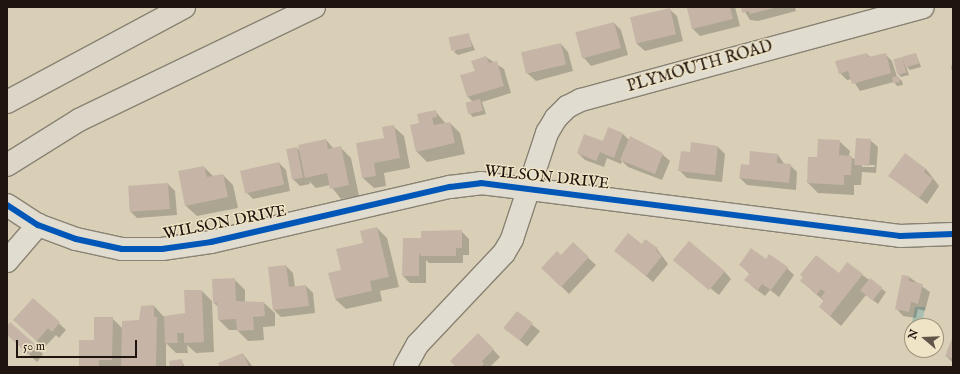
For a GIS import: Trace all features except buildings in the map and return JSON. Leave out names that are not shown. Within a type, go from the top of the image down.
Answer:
[{"type":"highway","points":[[7,102],[184,7]]},
{"type":"highway","points":[[7,165],[79,120],[314,7]]},
{"type":"street","name":"PLYMOUTH ROAD","points":[[405,367],[418,344],[504,253],[520,222],[527,187],[553,123],[567,108],[581,100],[922,7]]},
{"type":"street","name":"WILSON DRIVE","points":[[9,207],[38,225],[76,239],[122,249],[162,249],[264,230],[450,187],[481,183],[527,187],[900,236],[953,234]]},
{"type":"street","points":[[7,261],[38,225]]},
{"type":"shaded area","points":[[915,307],[925,307],[923,318],[913,318]]},
{"type":"cycle path","points":[[7,205],[38,225],[76,239],[122,249],[162,249],[211,242],[450,187],[481,183],[900,236],[953,234]]}]
